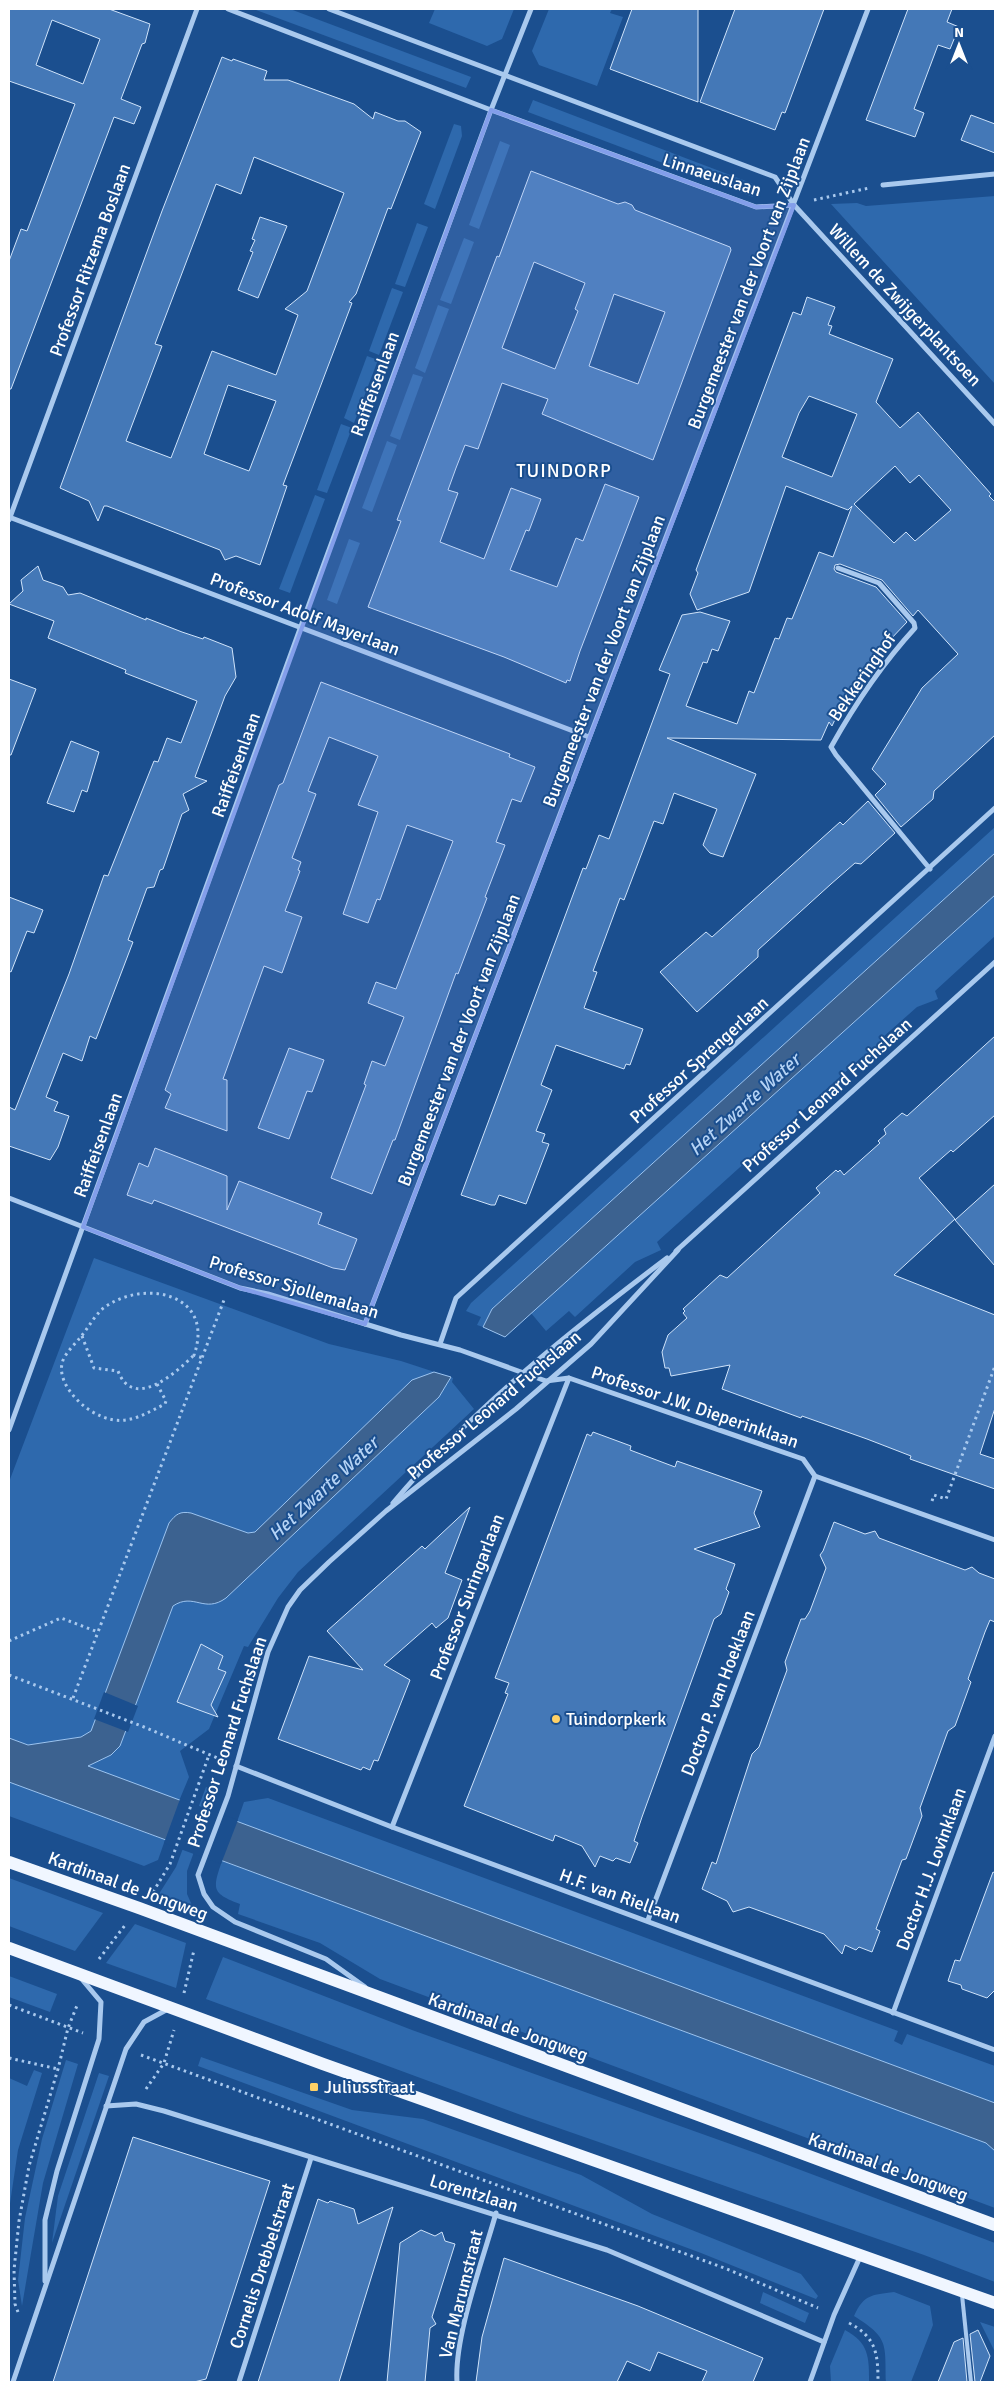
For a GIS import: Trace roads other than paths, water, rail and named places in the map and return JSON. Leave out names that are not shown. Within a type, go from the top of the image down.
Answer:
[{"type":"main road","name":"Kardinaal de Jongweg","points":[[9,1862],[140,1908],[995,2225]]},
{"type":"main road","points":[[9,1948],[169,2008],[995,2303]]},
{"type":"street","name":"Professor Ritzema Boslaan","points":[[9,519],[197,9]]},
{"type":"street","name":"Linnaeuslaan","points":[[228,9],[491,110],[756,207],[794,205]]},
{"type":"street","name":"Linnaeuslaan","points":[[329,9],[775,177],[794,205]]},
{"type":"street","points":[[491,110],[531,9]]},
{"type":"street","name":"Burgemeester van der Voort van Zijplaan","points":[[365,1324],[868,9]]},
{"type":"street","name":"Raiffeisenlaan","points":[[9,1430],[491,110]]},
{"type":"street","points":[[883,185],[995,174]]},
{"type":"street","name":"Willem de Zwijgerplantsoen","points":[[794,205],[995,424]]},
{"type":"street","name":"Professor Adolf Mayerlaan","points":[[9,519],[301,626],[589,737]]},
{"type":"street","name":"Bekkeringhof","points":[[838,568],[879,583],[914,623],[915,628],[896,649],[852,708],[831,747],[930,869]]},
{"type":"street","name":"Professor Sprengerlaan","points":[[440,1344],[456,1298],[995,808]]},
{"type":"street","name":"Professor Leonard Fuchslaan","points":[[384,2000],[326,1960],[236,1922],[214,1907],[204,1894],[198,1875],[228,1796],[268,1652],[288,1607],[300,1590],[386,1511],[516,1409],[546,1381],[591,1344],[678,1250],[995,962]]},
{"type":"street","name":"Professor Sjollemalaan","points":[[9,1198],[230,1285],[268,1294],[401,1336],[440,1344],[523,1371],[546,1381]]},
{"type":"street","name":"Professor Leonard Fuchslaan","points":[[386,1511],[423,1467],[523,1371],[576,1326],[678,1250]]},
{"type":"street","name":"Professor J.W. Dieperinklaan","points":[[546,1381],[569,1378],[803,1459],[815,1476],[995,1540]]},
{"type":"street","name":"Professor Suringarlaan","points":[[392,1827],[569,1378]]},
{"type":"street","name":"Doctor P. van Hoeklaan","points":[[648,1920],[815,1476]]},
{"type":"street","name":"Doctor H.J. Lovinklaan","points":[[892,2013],[995,1736]]},
{"type":"street","name":"H.F. van Riellaan","points":[[236,1766],[392,1827],[648,1920],[995,2050]]},
{"type":"street","points":[[45,2286],[45,2220],[57,2171],[98,2039],[101,2002],[77,1974]]},
{"type":"street","points":[[13,2382],[126,2050],[144,2022],[169,2008]]},
{"type":"street","name":"Lorentzlaan","points":[[106,2106],[136,2104],[164,2111],[607,2250],[824,2342]]},
{"type":"street","name":"Cornelis Drebbelstraat","points":[[239,2382],[311,2158]]},
{"type":"street","name":"Van Marumstraat","points":[[457,2382],[456,2368],[466,2319],[496,2214]]},
{"type":"street","points":[[810,2382],[834,2315],[861,2254]]},
{"type":"lane","points":[[962,2290],[971,2382]]},
{"type":"water","name":"Het Zwarte Water","points":[[995,853],[995,895],[505,1337],[483,1327],[492,1309]]},
{"type":"water","name":"Het Zwarte Water","points":[[434,1372],[451,1377],[439,1397],[226,1598],[211,1604],[187,1601],[173,1606],[120,1746],[111,1755],[88,1766],[995,2103],[995,2151],[986,2143],[9,1782],[9,1738],[28,1745],[81,1737],[91,1731],[169,1523],[174,1517],[184,1512],[191,1513],[248,1533],[255,1532],[412,1380]]},
{"type":"place","name":"Tuindorpkerk","points":[[556,1719]]},
{"type":"place","name":"Juliusstraat","points":[[314,2087]]},
{"type":"district","name":"TUINDORP","points":[[564,470]]}]
